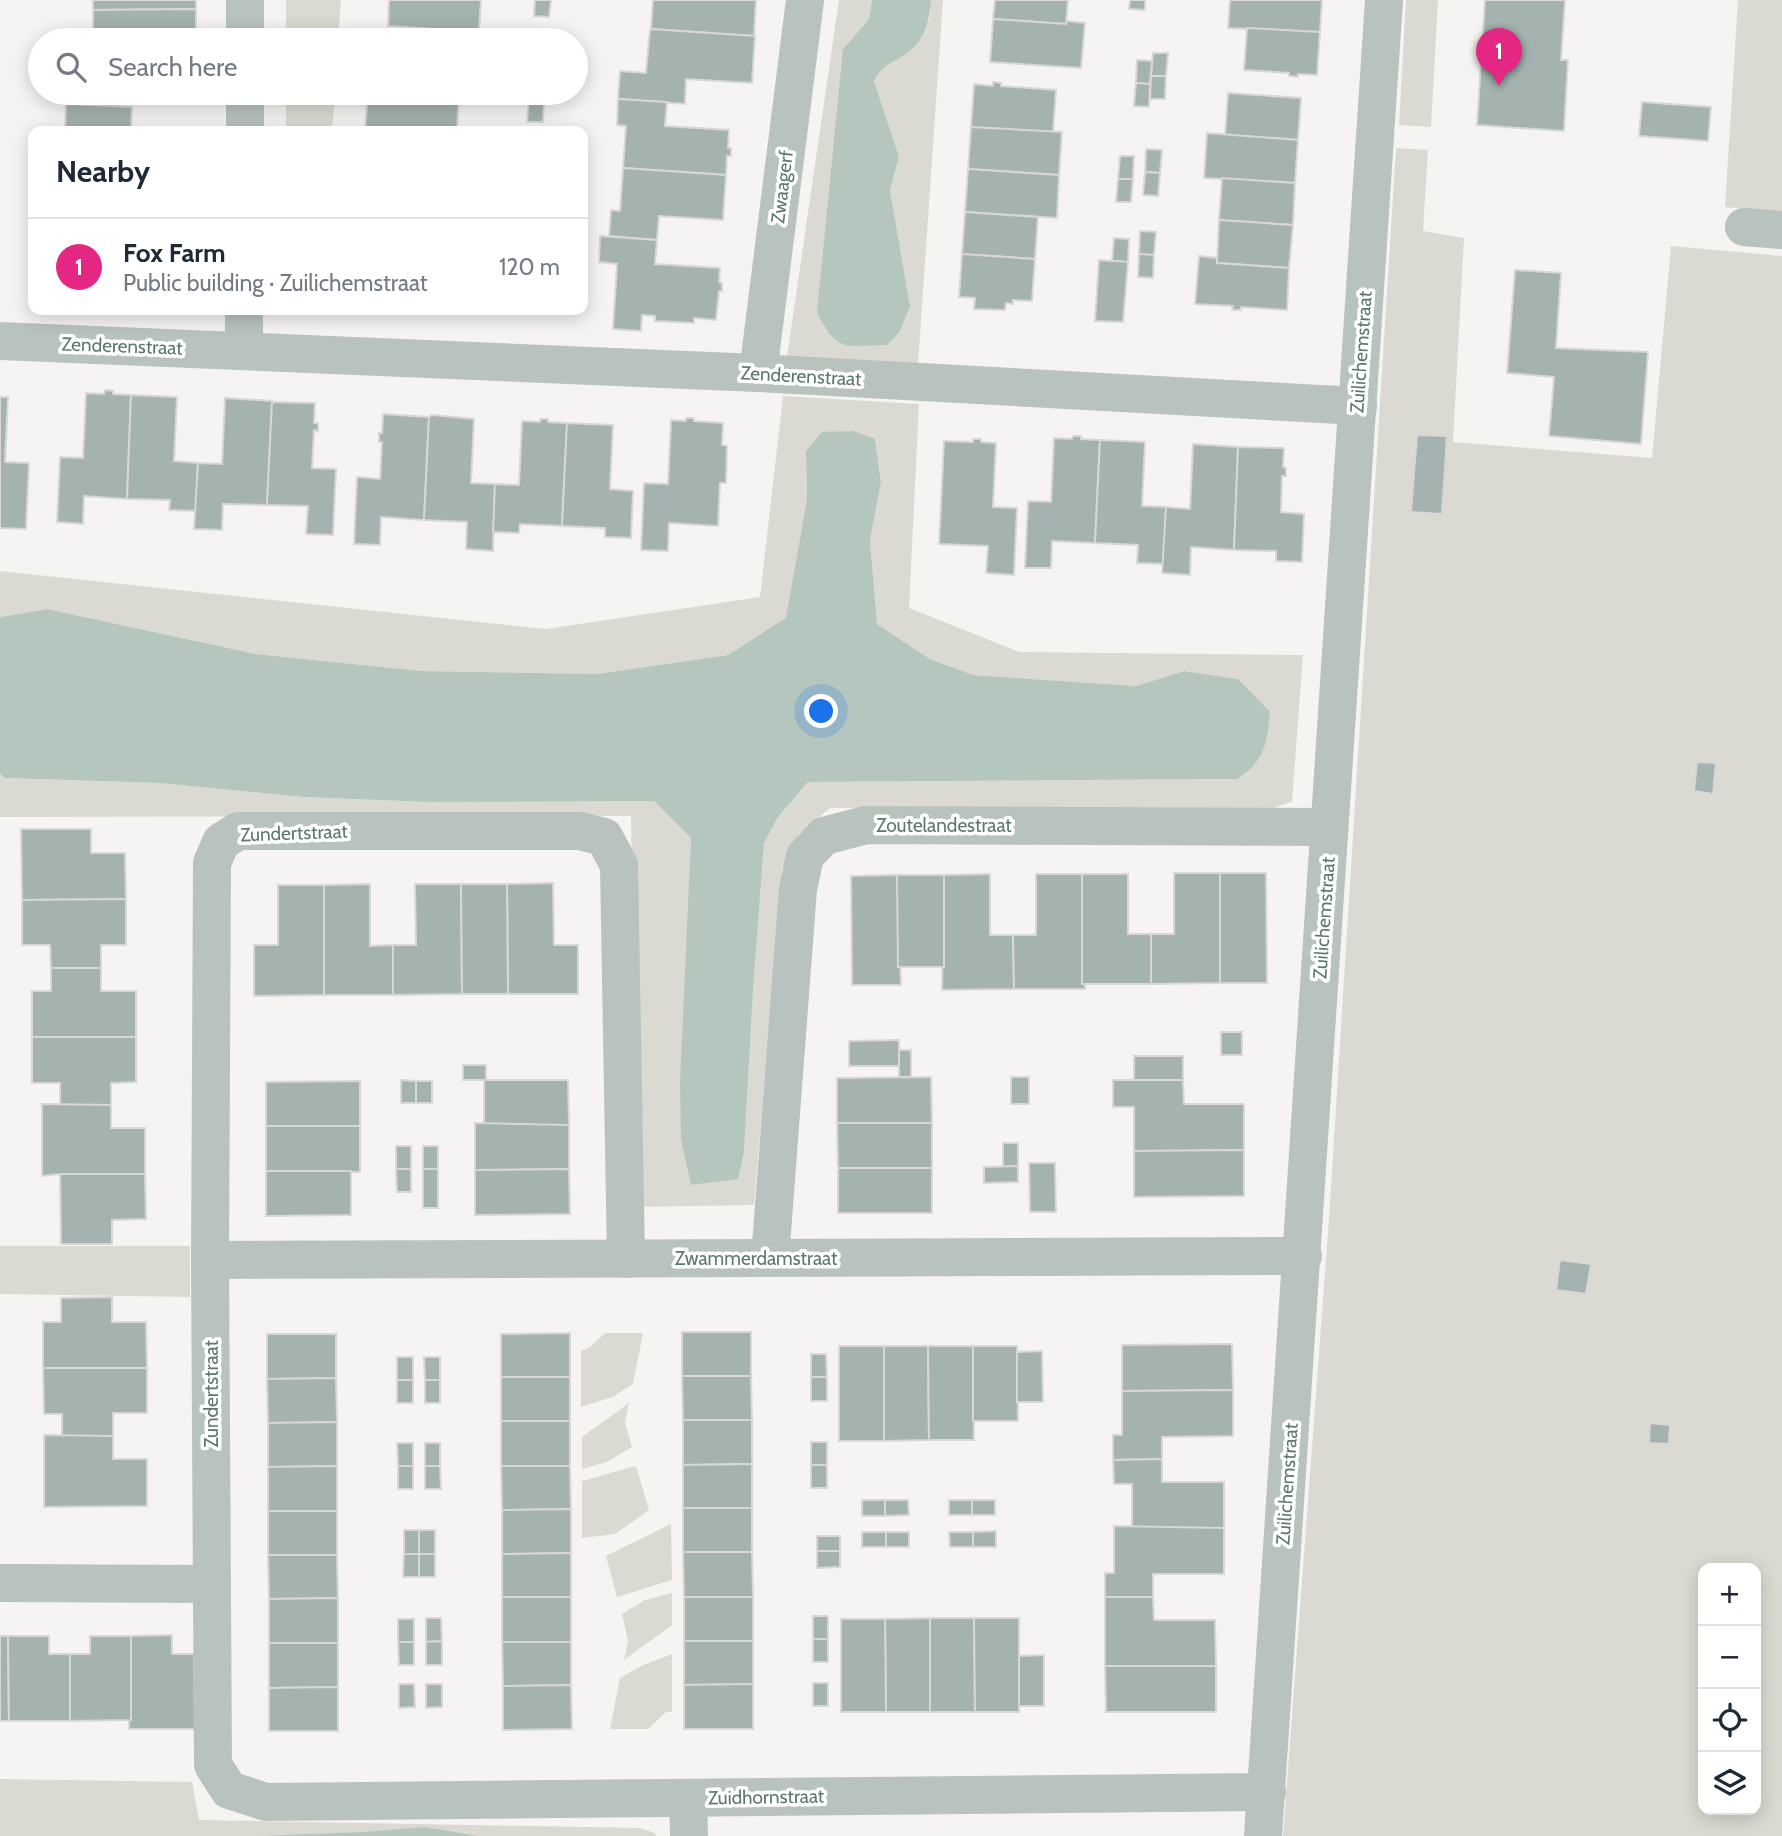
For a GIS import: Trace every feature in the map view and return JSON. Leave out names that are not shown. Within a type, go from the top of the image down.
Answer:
[{"type":"street","points":[[245,0],[245,28]]},
{"type":"street","name":"Zwaagerf","points":[[758,373],[805,0]]},
{"type":"street","name":"Zuilichemstraat","points":[[1263,1836],[1384,0]]},
{"type":"street","points":[[245,105],[245,126]]},
{"type":"street","points":[[1744,227],[1782,230]]},
{"type":"street","points":[[244,315],[244,351]]},
{"type":"street","name":"Zenderenstraat","points":[[0,341],[758,373],[1358,406]]},
{"type":"street","name":"Zoutelandestraat","points":[[770,1258],[798,889],[804,856],[824,836],[866,825],[1329,827]]},
{"type":"street","name":"Zundertstraat","points":[[266,1802],[229,1790],[213,1765],[210,1260],[212,863],[221,842],[237,831],[580,831],[604,837],[619,865],[626,1259]]},
{"type":"street","name":"Zwammerdamstraat","points":[[210,1260],[1303,1256]]},
{"type":"street","points":[[0,1583],[212,1584]]},
{"type":"street","name":"Zuidhornstraat","points":[[266,1802],[1266,1792]]},
{"type":"street","points":[[688,1798],[689,1836]]},
{"type":"shaded area","points":[[286,0],[341,0],[339,28],[286,28]]},
{"type":"shaded area","points":[[839,0],[872,0],[869,19],[843,49],[910,306],[890,190],[899,157],[874,81],[883,67],[903,56],[929,20],[931,0],[943,0],[918,365],[787,357]]},
{"type":"shaded area","points":[[872,0],[931,0],[927,25],[921,39],[910,51],[883,68],[874,81],[899,157],[890,190],[910,306],[900,331],[887,345],[851,346],[837,341],[831,335],[817,312],[843,49],[869,19]]},
{"type":"shaded area","points":[[1406,0],[1438,0],[1431,127],[1399,125]]},
{"type":"shaded area","points":[[1738,0],[1782,0],[1782,213],[1725,207]]},
{"type":"shaded area","points":[[286,105],[334,105],[332,126],[286,126]]},
{"type":"shaded area","points":[[1396,148],[1428,150],[1423,231],[1464,238],[1453,442],[1652,458],[1671,246],[1782,256],[1782,1836],[1283,1836],[1329,1219]]},
{"type":"shaded area","points":[[783,396],[919,404],[909,608],[1019,652],[1303,655],[1292,802],[1263,811],[830,808],[798,835],[782,870],[754,1205],[637,1207],[631,816],[0,817],[0,774],[5,778],[160,783],[303,797],[428,802],[654,801],[691,838],[681,1140],[691,1185],[738,1178],[744,1152],[764,843],[778,817],[808,782],[1237,779],[1238,679],[1184,671],[1136,686],[973,675],[930,659],[877,624],[870,540],[881,482],[875,439],[806,451],[807,499],[787,618],[728,655],[597,674],[421,671],[256,654],[47,609],[0,617],[0,571],[546,629],[760,597]]},
{"type":"shaded area","points":[[853,431],[875,439],[881,482],[870,540],[877,624],[930,659],[973,675],[1136,686],[1184,671],[1238,679],[1270,712],[1268,733],[1259,758],[1237,779],[808,782],[778,817],[764,843],[744,1152],[738,1179],[691,1185],[681,1140],[680,1083],[691,838],[654,801],[428,802],[303,797],[160,783],[5,778],[0,774],[0,617],[47,609],[256,654],[421,671],[597,674],[728,655],[786,618],[807,499],[806,451],[822,432]]},
{"type":"shaded area","points":[[0,1246],[190,1246],[190,1297],[0,1294]]},
{"type":"shaded area","points":[[605,1333],[643,1333],[633,1384],[613,1397],[581,1407],[581,1351],[589,1348]]},
{"type":"shaded area","points":[[629,1403],[625,1422],[632,1447],[607,1462],[582,1469],[582,1437]]},
{"type":"shaded area","points":[[636,1466],[649,1510],[615,1534],[582,1538],[582,1481]]},
{"type":"shaded area","points":[[671,1524],[672,1580],[617,1597],[606,1556]]},
{"type":"shaded area","points":[[672,1593],[672,1625],[624,1660],[628,1641],[622,1614],[645,1600]]},
{"type":"shaded area","points":[[672,1654],[672,1712],[666,1712],[648,1729],[610,1729],[620,1678]]},
{"type":"shaded area","points":[[0,1779],[192,1782],[199,1820],[640,1828],[655,1833],[656,1836],[0,1836]]},
{"type":"shaded area","points":[[425,1827],[477,1836],[260,1836],[364,1832]]},
{"type":"building","points":[[93,0],[196,0],[196,9],[93,10]]},
{"type":"building","points":[[389,0],[481,0],[479,28],[388,26]]},
{"type":"building","points":[[535,0],[551,0],[549,17],[534,16]]},
{"type":"building","points":[[653,0],[756,0],[754,36],[651,29]]},
{"type":"building","points":[[995,0],[1068,0],[1066,24],[993,19]]},
{"type":"building","points":[[1130,0],[1145,0],[1145,10],[1129,9]]},
{"type":"building","points":[[1230,0],[1322,0],[1320,32],[1228,28]]},
{"type":"building","points":[[1485,0],[1565,0],[1561,60],[1568,60],[1564,131],[1477,125]]},
{"type":"building","points":[[196,9],[196,28],[93,28],[93,10]]},
{"type":"building","points":[[993,19],[1085,23],[1081,68],[990,62]]},
{"type":"building","points":[[1247,28],[1320,32],[1317,75],[1298,74],[1298,77],[1289,76],[1289,73],[1244,70]]},
{"type":"building","points":[[650,29],[755,36],[752,83],[686,79],[685,104],[618,99],[620,71],[646,73]]},
{"type":"building","points":[[1153,53],[1168,53],[1166,76],[1151,76]]},
{"type":"building","points":[[1137,60],[1152,61],[1150,84],[1136,83]]},
{"type":"building","points":[[1151,76],[1166,76],[1165,99],[1150,99]]},
{"type":"building","points":[[993,82],[1001,83],[1001,86],[1056,90],[1053,133],[971,127],[974,84],[993,86]]},
{"type":"building","points":[[1136,83],[1150,84],[1149,107],[1134,106]]},
{"type":"building","points":[[1228,93],[1301,98],[1298,140],[1225,135]]},
{"type":"building","points":[[618,99],[667,102],[665,126],[729,130],[728,148],[731,148],[731,156],[727,156],[726,175],[623,168],[626,126],[617,125]]},
{"type":"building","points":[[1642,102],[1711,107],[1708,141],[1639,136]]},
{"type":"building","points":[[66,105],[132,107],[131,126],[65,126]]},
{"type":"building","points":[[367,105],[458,105],[457,126],[365,126]]},
{"type":"building","points":[[528,105],[544,105],[543,122],[527,122]]},
{"type":"building","points":[[971,127],[1062,132],[1059,175],[968,169]]},
{"type":"building","points":[[1207,133],[1298,140],[1295,183],[1204,178]]},
{"type":"building","points":[[1146,149],[1162,150],[1160,173],[1145,172]]},
{"type":"building","points":[[1120,156],[1134,156],[1133,179],[1118,179]]},
{"type":"building","points":[[623,168],[726,175],[723,220],[659,216],[657,240],[609,236],[611,210],[620,211]]},
{"type":"building","points":[[968,169],[1059,175],[1057,218],[965,212]]},
{"type":"building","points":[[1145,172],[1160,173],[1158,196],[1143,195]]},
{"type":"building","points":[[1222,178],[1295,183],[1293,225],[1219,220]]},
{"type":"building","points":[[1118,179],[1133,179],[1131,202],[1116,202]]},
{"type":"building","points":[[965,212],[1038,217],[1035,259],[962,254]]},
{"type":"building","points":[[1219,220],[1293,225],[1289,268],[1217,263]]},
{"type":"building","points":[[1140,231],[1156,232],[1154,255],[1139,254]]},
{"type":"building","points":[[600,236],[657,240],[655,264],[720,268],[719,282],[722,283],[722,291],[719,291],[716,320],[694,318],[694,323],[655,321],[655,316],[642,315],[641,331],[613,329],[617,264],[599,262]]},
{"type":"building","points":[[1114,238],[1129,239],[1128,262],[1112,261]]},
{"type":"building","points":[[962,254],[1035,259],[1032,301],[1013,300],[1013,304],[1006,303],[1005,310],[974,309],[975,298],[959,297]]},
{"type":"building","points":[[1139,254],[1154,255],[1153,278],[1138,277]]},
{"type":"building","points":[[1199,256],[1217,258],[1217,263],[1289,268],[1287,310],[1241,307],[1241,310],[1232,310],[1233,306],[1195,304]]},
{"type":"building","points":[[1099,260],[1128,262],[1123,322],[1095,321]]},
{"type":"building","points":[[1515,270],[1561,273],[1556,348],[1648,352],[1641,444],[1549,436],[1554,377],[1507,373]]},
{"type":"building","points":[[105,390],[113,391],[113,394],[131,395],[127,499],[84,496],[83,524],[57,522],[60,457],[83,458],[86,393],[104,394]]},
{"type":"building","points":[[131,395],[177,397],[174,461],[198,463],[196,511],[169,510],[170,500],[127,499]]},
{"type":"building","points":[[0,397],[8,397],[5,462],[29,463],[26,529],[0,528]]},
{"type":"building","points":[[225,398],[272,401],[267,505],[223,504],[222,530],[194,529],[198,463],[222,464]]},
{"type":"building","points":[[272,402],[315,403],[314,423],[318,423],[318,431],[314,430],[312,468],[336,469],[333,535],[306,534],[308,506],[267,505]]},
{"type":"building","points":[[383,414],[429,417],[424,520],[381,517],[380,545],[354,544],[357,477],[380,479],[382,442],[379,442],[379,433],[382,433]]},
{"type":"building","points":[[432,415],[474,419],[471,483],[495,484],[493,551],[466,549],[467,522],[424,520],[429,417]]},
{"type":"building","points":[[686,418],[723,423],[722,445],[727,446],[726,483],[720,483],[718,526],[669,523],[668,551],[641,550],[644,483],[668,484],[671,420],[686,421]]},
{"type":"building","points":[[540,419],[567,423],[562,526],[520,524],[519,533],[493,532],[495,484],[519,485],[522,421],[540,422]]},
{"type":"building","points":[[567,423],[613,425],[610,489],[633,491],[631,538],[605,537],[605,528],[562,526]]},
{"type":"building","points":[[1417,435],[1447,436],[1442,514],[1411,512]]},
{"type":"building","points":[[1073,436],[1100,440],[1095,543],[1052,541],[1051,568],[1025,568],[1028,501],[1051,502],[1054,438],[1072,439]]},
{"type":"building","points":[[973,439],[996,443],[993,507],[1017,508],[1014,575],[986,573],[988,546],[939,544],[944,441],[973,442]]},
{"type":"building","points":[[1100,440],[1145,442],[1142,506],[1166,507],[1164,564],[1137,563],[1138,545],[1095,543]]},
{"type":"building","points":[[1193,444],[1238,447],[1234,550],[1191,547],[1190,575],[1162,573],[1166,507],[1190,509]]},
{"type":"building","points":[[1238,447],[1284,448],[1283,467],[1286,468],[1286,476],[1282,476],[1281,512],[1304,514],[1302,562],[1276,561],[1276,551],[1234,550]]},
{"type":"building","points":[[1697,762],[1716,763],[1713,794],[1694,791]]},
{"type":"building","points":[[21,829],[91,829],[91,853],[125,853],[126,899],[22,900]]},
{"type":"building","points":[[1174,873],[1220,873],[1220,983],[1151,984],[1151,934],[1174,934]]},
{"type":"building","points":[[1220,873],[1266,873],[1267,983],[1220,983]]},
{"type":"building","points":[[990,874],[990,935],[1013,935],[1014,989],[942,990],[944,875]]},
{"type":"building","points":[[1036,874],[1082,874],[1082,984],[1085,984],[1085,989],[1014,989],[1013,935],[1036,935]]},
{"type":"building","points":[[1082,874],[1128,874],[1128,934],[1151,934],[1151,984],[1082,984]]},
{"type":"building","points":[[897,875],[901,985],[852,985],[851,876]]},
{"type":"building","points":[[897,875],[944,875],[944,967],[898,967]]},
{"type":"building","points":[[553,883],[554,945],[578,945],[578,994],[508,994],[507,884]]},
{"type":"building","points":[[370,884],[370,946],[393,945],[393,995],[324,995],[324,885]]},
{"type":"building","points":[[415,884],[461,884],[462,994],[393,995],[393,945],[416,945]]},
{"type":"building","points":[[461,884],[507,884],[508,994],[462,994]]},
{"type":"building","points":[[278,885],[324,885],[324,995],[254,996],[254,945],[278,945]]},
{"type":"building","points":[[126,899],[126,945],[101,945],[101,968],[51,968],[50,945],[22,945],[22,900]]},
{"type":"building","points":[[51,968],[101,968],[101,991],[136,991],[136,1037],[32,1037],[32,991],[51,991]]},
{"type":"building","points":[[1221,1032],[1242,1032],[1242,1055],[1221,1055]]},
{"type":"building","points":[[32,1037],[136,1037],[136,1082],[111,1083],[111,1105],[60,1105],[60,1083],[32,1083]]},
{"type":"building","points":[[899,1040],[899,1066],[849,1066],[849,1041]]},
{"type":"building","points":[[899,1050],[911,1050],[911,1077],[899,1077]]},
{"type":"building","points":[[1134,1056],[1183,1056],[1183,1080],[1134,1080]]},
{"type":"building","points":[[463,1065],[486,1065],[486,1080],[463,1080]]},
{"type":"building","points":[[931,1077],[932,1123],[837,1123],[837,1078]]},
{"type":"building","points":[[1011,1077],[1029,1077],[1029,1104],[1011,1104]]},
{"type":"building","points":[[401,1080],[416,1081],[416,1103],[401,1103]]},
{"type":"building","points":[[484,1080],[568,1080],[569,1125],[484,1125]]},
{"type":"building","points":[[1113,1080],[1183,1080],[1184,1104],[1244,1104],[1244,1150],[1134,1151],[1134,1107],[1113,1107]]},
{"type":"building","points":[[360,1081],[360,1126],[266,1126],[266,1082]]},
{"type":"building","points":[[416,1081],[432,1081],[432,1103],[416,1103]]},
{"type":"building","points":[[42,1104],[111,1105],[111,1128],[145,1128],[145,1174],[42,1176]]},
{"type":"building","points":[[475,1123],[569,1125],[569,1169],[475,1170]]},
{"type":"building","points":[[837,1123],[932,1123],[932,1168],[838,1168]]},
{"type":"building","points":[[266,1126],[360,1126],[360,1172],[266,1171]]},
{"type":"building","points":[[1003,1143],[1018,1143],[1018,1166],[1003,1167]]},
{"type":"building","points":[[396,1146],[411,1146],[411,1169],[396,1169]]},
{"type":"building","points":[[423,1146],[438,1146],[438,1169],[423,1169]]},
{"type":"building","points":[[1244,1150],[1244,1196],[1134,1197],[1134,1151]]},
{"type":"building","points":[[1029,1163],[1055,1163],[1056,1212],[1030,1212]]},
{"type":"building","points":[[1018,1166],[1018,1182],[984,1183],[984,1167]]},
{"type":"building","points":[[838,1168],[932,1168],[932,1213],[838,1213]]},
{"type":"building","points":[[396,1169],[411,1169],[411,1192],[397,1192]]},
{"type":"building","points":[[423,1169],[438,1169],[438,1208],[423,1208]]},
{"type":"building","points":[[569,1169],[570,1214],[475,1215],[475,1170]]},
{"type":"building","points":[[266,1171],[351,1171],[351,1215],[266,1216]]},
{"type":"building","points":[[60,1174],[145,1174],[146,1219],[112,1220],[112,1244],[61,1244]]},
{"type":"building","points":[[1560,1260],[1591,1264],[1586,1294],[1556,1290]]},
{"type":"building","points":[[112,1297],[112,1322],[146,1322],[147,1368],[43,1368],[43,1322],[61,1322],[61,1298]]},
{"type":"building","points":[[682,1332],[751,1332],[751,1376],[682,1376]]},
{"type":"building","points":[[570,1333],[570,1377],[501,1377],[501,1334]]},
{"type":"building","points":[[267,1334],[336,1334],[336,1378],[267,1379]]},
{"type":"building","points":[[1232,1344],[1233,1390],[1122,1391],[1122,1345]]},
{"type":"building","points":[[839,1346],[884,1346],[884,1441],[839,1441]]},
{"type":"building","points":[[884,1346],[928,1346],[929,1440],[884,1441]]},
{"type":"building","points":[[928,1346],[973,1346],[974,1440],[929,1440]]},
{"type":"building","points":[[973,1346],[1017,1346],[1018,1421],[973,1421]]},
{"type":"building","points":[[1042,1351],[1043,1402],[1017,1402],[1017,1352]]},
{"type":"building","points":[[811,1354],[826,1354],[827,1377],[811,1377]]},
{"type":"building","points":[[397,1357],[413,1357],[413,1380],[397,1380]]},
{"type":"building","points":[[424,1357],[440,1357],[440,1380],[425,1380]]},
{"type":"building","points":[[43,1368],[147,1368],[147,1413],[113,1413],[113,1436],[62,1437],[62,1414],[44,1414]]},
{"type":"building","points":[[682,1376],[751,1376],[752,1420],[683,1420]]},
{"type":"building","points":[[501,1377],[570,1377],[570,1421],[501,1421]]},
{"type":"building","points":[[811,1377],[827,1377],[827,1401],[811,1401]]},
{"type":"building","points":[[336,1378],[337,1422],[268,1423],[267,1379]]},
{"type":"building","points":[[397,1380],[413,1380],[413,1403],[397,1403]]},
{"type":"building","points":[[425,1380],[440,1380],[440,1403],[425,1403]]},
{"type":"building","points":[[1233,1390],[1233,1436],[1162,1437],[1162,1459],[1113,1460],[1113,1435],[1122,1435],[1122,1391]]},
{"type":"building","points":[[683,1420],[752,1420],[752,1464],[683,1465]]},
{"type":"building","points":[[501,1421],[570,1421],[570,1466],[501,1466]]},
{"type":"building","points":[[337,1422],[337,1466],[268,1467],[268,1423]]},
{"type":"building","points":[[1650,1423],[1670,1425],[1669,1444],[1649,1443]]},
{"type":"building","points":[[44,1435],[113,1436],[113,1459],[147,1459],[147,1506],[44,1507]]},
{"type":"building","points":[[811,1442],[827,1442],[827,1465],[811,1465]]},
{"type":"building","points":[[397,1443],[413,1443],[413,1466],[398,1466]]},
{"type":"building","points":[[425,1443],[440,1443],[440,1466],[425,1466]]},
{"type":"building","points":[[1162,1459],[1162,1482],[1224,1482],[1224,1528],[1132,1528],[1132,1484],[1114,1484],[1113,1460]]},
{"type":"building","points":[[752,1464],[752,1508],[683,1508],[683,1465]]},
{"type":"building","points":[[811,1465],[827,1465],[827,1488],[811,1488]]},
{"type":"building","points":[[337,1466],[337,1511],[268,1511],[268,1467]]},
{"type":"building","points":[[398,1466],[413,1466],[413,1489],[398,1489]]},
{"type":"building","points":[[425,1466],[440,1466],[441,1489],[425,1489]]},
{"type":"building","points":[[501,1466],[570,1466],[571,1509],[502,1510]]},
{"type":"building","points":[[862,1500],[885,1500],[885,1516],[862,1516]]},
{"type":"building","points":[[885,1500],[908,1500],[909,1515],[885,1516]]},
{"type":"building","points":[[949,1500],[972,1500],[972,1515],[949,1515]]},
{"type":"building","points":[[972,1500],[995,1500],[995,1515],[972,1515]]},
{"type":"building","points":[[683,1508],[752,1508],[752,1552],[683,1552]]},
{"type":"building","points":[[571,1509],[571,1553],[502,1554],[502,1510]]},
{"type":"building","points":[[268,1511],[337,1511],[337,1555],[268,1555]]},
{"type":"building","points":[[1114,1526],[1224,1528],[1224,1574],[1153,1574],[1153,1597],[1105,1597],[1105,1573],[1114,1573]]},
{"type":"building","points":[[404,1530],[419,1530],[419,1554],[404,1554]]},
{"type":"building","points":[[419,1530],[435,1530],[435,1554],[419,1554]]},
{"type":"building","points":[[996,1531],[996,1547],[973,1547],[973,1532]]},
{"type":"building","points":[[862,1532],[886,1532],[886,1547],[862,1547]]},
{"type":"building","points":[[886,1532],[909,1532],[909,1547],[886,1547]]},
{"type":"building","points":[[949,1532],[973,1532],[973,1547],[950,1547]]},
{"type":"building","points":[[817,1536],[840,1536],[840,1551],[817,1551]]},
{"type":"building","points":[[817,1551],[840,1551],[840,1567],[817,1568]]},
{"type":"building","points":[[683,1552],[752,1552],[753,1597],[684,1597]]},
{"type":"building","points":[[571,1553],[571,1597],[502,1597],[502,1554]]},
{"type":"building","points":[[404,1554],[419,1554],[419,1577],[403,1577]]},
{"type":"building","points":[[419,1554],[435,1554],[435,1577],[419,1577]]},
{"type":"building","points":[[268,1555],[337,1555],[338,1598],[269,1599]]},
{"type":"building","points":[[502,1597],[571,1597],[571,1642],[502,1642]]},
{"type":"building","points":[[684,1597],[753,1597],[753,1641],[684,1641]]},
{"type":"building","points":[[1105,1597],[1153,1597],[1154,1620],[1215,1620],[1216,1666],[1105,1666]]},
{"type":"building","points":[[338,1598],[338,1643],[269,1643],[269,1599]]},
{"type":"building","points":[[813,1616],[828,1616],[828,1639],[813,1639]]},
{"type":"building","points":[[426,1618],[441,1618],[442,1641],[426,1642]]},
{"type":"building","points":[[930,1618],[974,1618],[975,1712],[930,1712]]},
{"type":"building","points":[[930,1618],[930,1712],[886,1712],[885,1619]]},
{"type":"building","points":[[974,1618],[1019,1618],[1019,1712],[975,1712]]},
{"type":"building","points":[[398,1619],[414,1619],[414,1642],[398,1642]]},
{"type":"building","points":[[841,1619],[885,1619],[886,1712],[841,1712]]},
{"type":"building","points":[[172,1635],[172,1654],[194,1654],[195,1729],[129,1729],[131,1636]]},
{"type":"building","points":[[0,1636],[8,1636],[9,1721],[0,1721]]},
{"type":"building","points":[[8,1636],[49,1636],[49,1654],[70,1654],[70,1721],[9,1721]]},
{"type":"building","points":[[90,1636],[131,1636],[131,1720],[70,1721],[70,1654],[90,1654]]},
{"type":"building","points":[[813,1639],[828,1639],[828,1662],[813,1662]]},
{"type":"building","points":[[442,1641],[442,1665],[426,1665],[426,1642]]},
{"type":"building","points":[[684,1641],[753,1641],[753,1684],[684,1685]]},
{"type":"building","points":[[398,1642],[414,1642],[414,1665],[399,1665]]},
{"type":"building","points":[[502,1642],[571,1642],[571,1685],[503,1686]]},
{"type":"building","points":[[269,1643],[338,1643],[338,1687],[269,1688]]},
{"type":"building","points":[[1044,1655],[1044,1706],[1019,1706],[1019,1656]]},
{"type":"building","points":[[1105,1666],[1216,1666],[1216,1712],[1106,1712]]},
{"type":"building","points":[[813,1683],[828,1683],[828,1706],[813,1706]]},
{"type":"building","points":[[399,1684],[414,1684],[415,1707],[399,1708]]},
{"type":"building","points":[[426,1684],[442,1684],[442,1707],[426,1708]]},
{"type":"building","points":[[753,1684],[753,1729],[684,1729],[684,1685]]},
{"type":"building","points":[[571,1685],[572,1729],[503,1730],[503,1686]]},
{"type":"building","points":[[338,1687],[338,1731],[269,1731],[269,1688]]},
{"type":"place","name":"Fox Farm","points":[[1499,86]]}]
